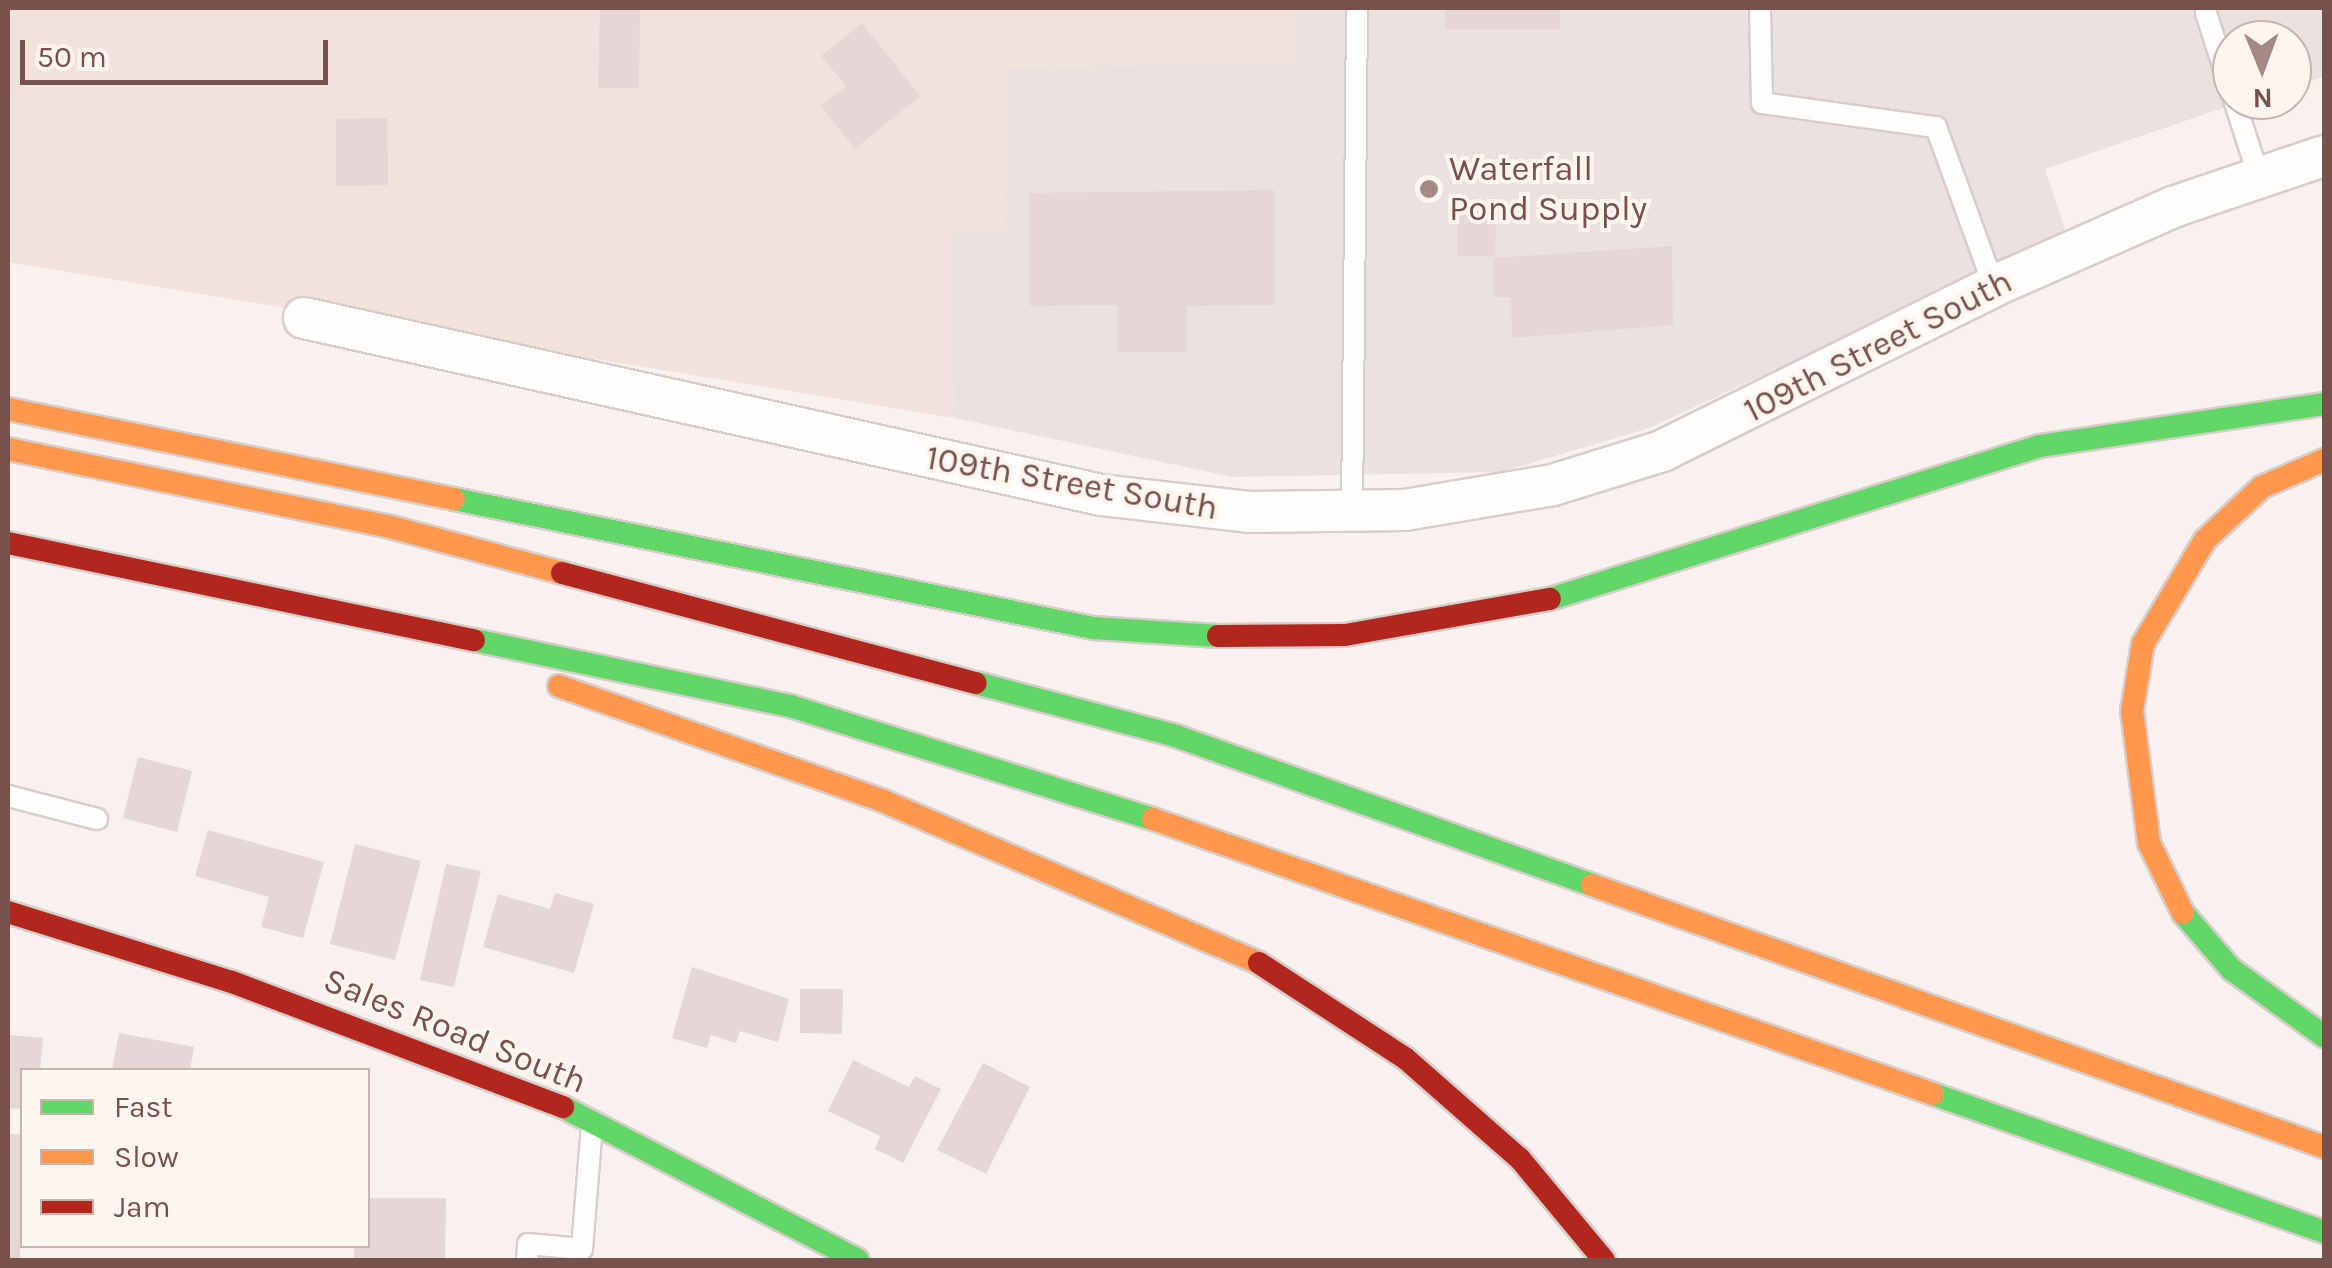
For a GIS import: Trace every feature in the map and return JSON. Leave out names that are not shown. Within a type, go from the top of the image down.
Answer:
[{"type":"main road","points":[[8,409],[1093,628],[1268,638],[1544,601],[2040,446],[2324,404]]},
{"type":"main road","points":[[8,449],[387,526],[1176,736],[2324,1147]]},
{"type":"main road","points":[[2324,460],[2262,487],[2205,540],[2142,644],[2132,711],[2149,843],[2175,903],[2231,969],[2324,1036]]},
{"type":"main road","points":[[8,543],[790,706],[1103,803],[2324,1232]]},
{"type":"main road","points":[[353,614],[884,801],[1245,954],[1406,1058],[1520,1158],[1604,1260]]},
{"type":"main road","name":"Sales Road South","points":[[8,912],[261,992],[592,1124],[815,1248],[858,1260]]},
{"type":"street","name":"109th Street South","points":[[304,318],[1101,495],[1352,513],[1553,485],[1662,451],[1994,286],[2259,176],[2324,156]]},
{"type":"lane","points":[[1352,513],[1357,8]]},
{"type":"lane","points":[[1760,8],[1762,103],[1936,127],[1994,286]]},
{"type":"lane","points":[[2206,13],[2212,32]]},
{"type":"lane","points":[[2241,120],[2259,176]]},
{"type":"lane","points":[[8,796],[97,819]]},
{"type":"lane","points":[[527,1260],[528,1244],[582,1249],[592,1124]]},
{"type":"shaded area","points":[[8,8],[1296,8],[1298,62],[1008,68],[1004,231],[950,232],[954,418],[8,262]]},
{"type":"shaded area","points":[[1296,8],[2324,8],[2324,77],[2312,80],[2312,20],[2212,20],[2212,112],[2045,169],[2067,235],[1649,428],[1501,472],[1233,477],[954,418],[950,232],[1004,231],[1008,68],[1297,62]]},
{"type":"building","points":[[600,8],[640,8],[639,88],[598,88]]},
{"type":"building","points":[[1445,8],[1560,8],[1560,29],[1445,29]]},
{"type":"building","points":[[862,23],[920,96],[855,149],[821,106],[846,86],[821,56]]},
{"type":"building","points":[[387,118],[388,185],[336,186],[336,119]]},
{"type":"building","points":[[1274,190],[1275,305],[1187,306],[1187,352],[1118,352],[1118,305],[1030,306],[1030,193]]},
{"type":"building","points":[[1457,215],[1496,216],[1495,256],[1457,256]]},
{"type":"building","points":[[1672,246],[1673,325],[1512,338],[1511,297],[1494,297],[1494,258]]},
{"type":"building","points":[[138,757],[192,771],[177,832],[123,818]]},
{"type":"building","points":[[208,830],[324,862],[303,938],[261,927],[269,897],[195,876]]},
{"type":"building","points":[[355,844],[421,861],[395,960],[330,944]]},
{"type":"building","points":[[446,864],[481,871],[454,987],[420,980]]},
{"type":"building","points":[[555,893],[594,904],[574,973],[483,947],[498,894],[550,909]]},
{"type":"building","points":[[692,967],[789,999],[778,1042],[740,1031],[736,1043],[711,1035],[707,1048],[672,1038]]},
{"type":"building","points":[[800,989],[843,989],[842,1034],[800,1033]]},
{"type":"building","points":[[119,1033],[194,1047],[190,1068],[112,1068]]},
{"type":"building","points":[[8,1035],[43,1038],[40,1068],[20,1068],[20,1109],[8,1108]]},
{"type":"building","points":[[853,1060],[909,1087],[915,1076],[941,1089],[903,1163],[875,1149],[880,1136],[828,1111]]},
{"type":"building","points":[[983,1063],[1030,1087],[986,1174],[937,1150]]},
{"type":"building","points":[[8,1134],[20,1134],[20,1260],[8,1260]]},
{"type":"building","points":[[370,1198],[446,1198],[445,1260],[354,1260],[354,1248],[370,1248]]},
{"type":"traffic: fast","points":[[1550,599],[2040,446],[2324,404]]},
{"type":"traffic: fast","points":[[454,499],[1093,628],[1218,636]]},
{"type":"traffic: fast","points":[[474,640],[790,706],[1153,819]]},
{"type":"traffic: fast","points":[[976,683],[1176,736],[1592,885]]},
{"type":"traffic: fast","points":[[2183,913],[2231,969],[2324,1036]]},
{"type":"traffic: fast","points":[[1933,1094],[2324,1232]]},
{"type":"traffic: fast","points":[[563,1107],[858,1260]]},
{"type":"traffic: slow","points":[[8,409],[454,499]]},
{"type":"traffic: slow","points":[[8,449],[387,526],[562,573]]},
{"type":"traffic: slow","points":[[2183,913],[2149,843],[2132,711],[2143,644],[2205,540],[2262,487],[2324,460]]},
{"type":"traffic: slow","points":[[559,686],[883,801],[1259,963]]},
{"type":"traffic: slow","points":[[1153,819],[1933,1094]]},
{"type":"traffic: slow","points":[[1592,885],[2324,1147]]},
{"type":"traffic: jam","points":[[8,543],[474,640]]},
{"type":"traffic: jam","points":[[562,573],[976,683]]},
{"type":"traffic: jam","points":[[1218,636],[1345,635],[1550,599]]},
{"type":"traffic: jam","points":[[8,912],[232,982],[563,1107]]},
{"type":"traffic: jam","points":[[1259,963],[1405,1058],[1520,1159],[1604,1260]]},
{"type":"place","name":"Waterfall Pond Supply","points":[[1429,189]]}]
